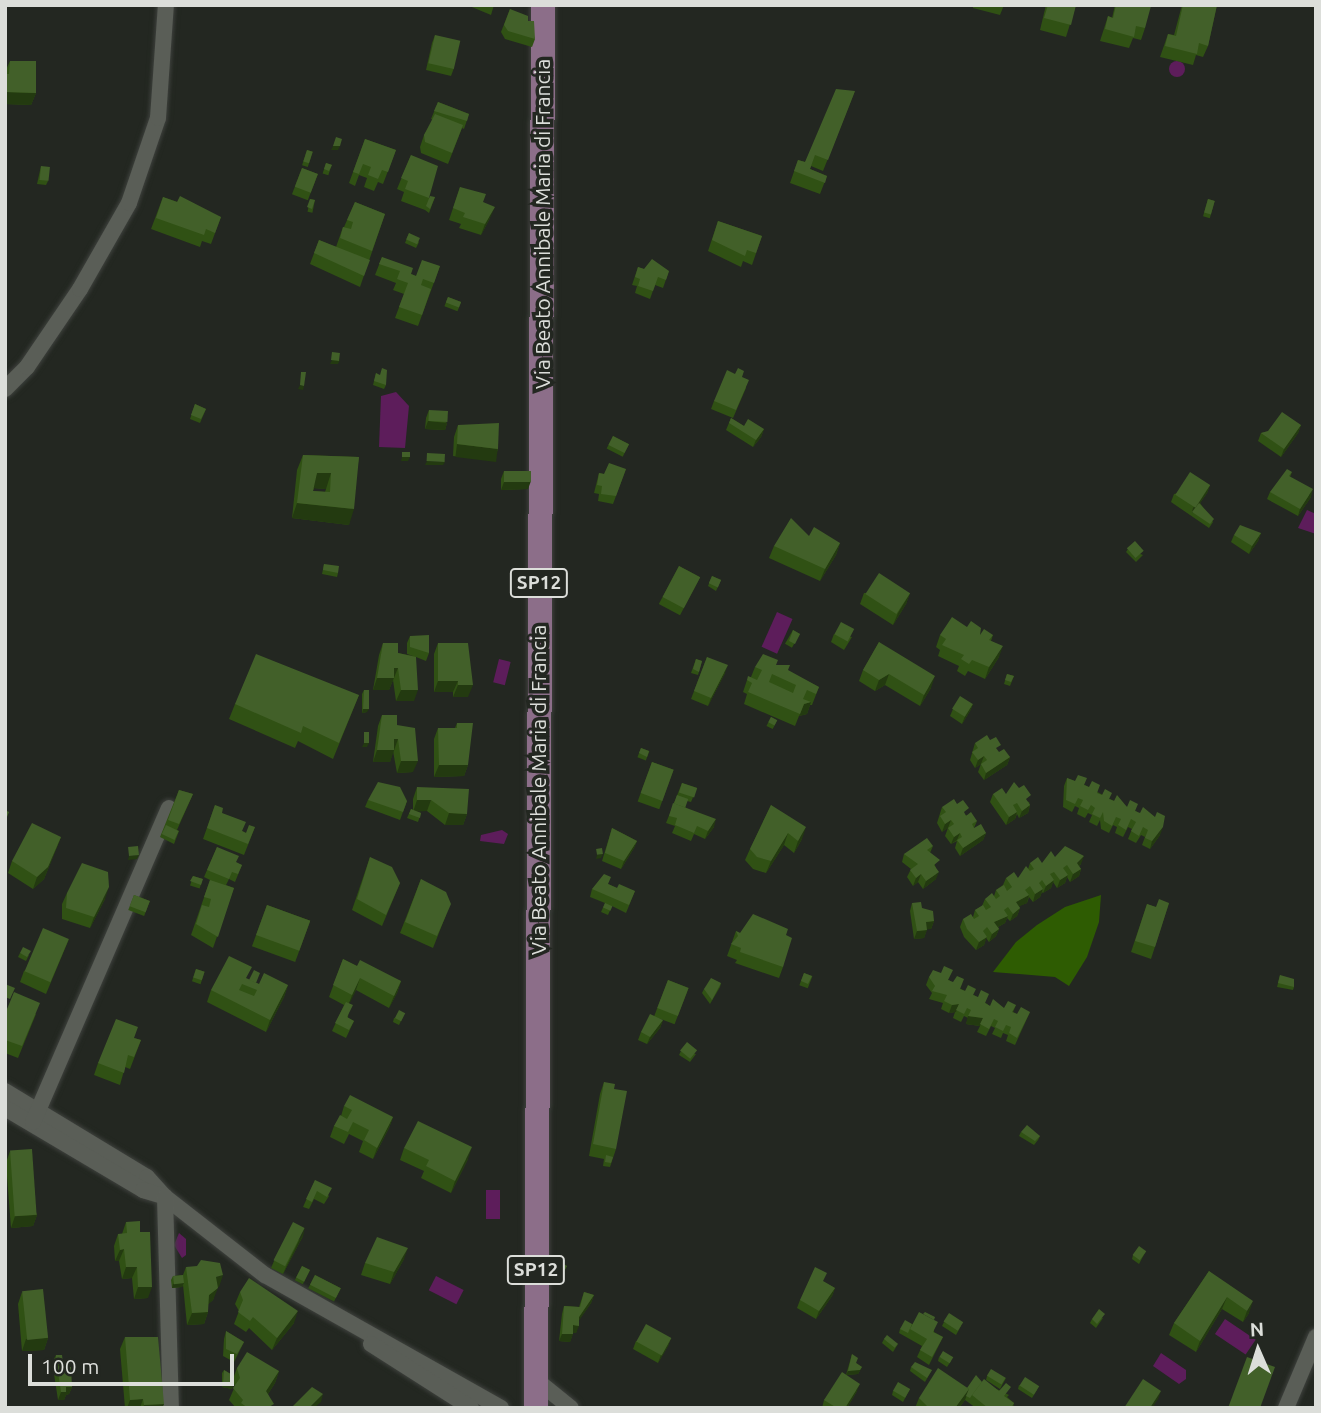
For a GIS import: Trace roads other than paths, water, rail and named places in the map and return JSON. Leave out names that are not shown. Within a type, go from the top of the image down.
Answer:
[{"type":"main road","name":"Via Beato Annibale Maria di Francia","points":[[536,1406],[543,5]]},
{"type":"street","points":[[5,389],[27,367],[80,289],[129,203],[158,118],[166,5]]},
{"type":"street","points":[[35,1115],[169,808]]},
{"type":"street","points":[[5,1091],[35,1115],[147,1177],[165,1197],[265,1275],[501,1408]]},
{"type":"street","points":[[5,1108],[35,1115]]},
{"type":"street","points":[[165,1197],[171,1408]]},
{"type":"street","points":[[319,1304],[351,1332],[471,1408]]},
{"type":"street","points":[[1286,1408],[1316,1337]]},
{"type":"street","points":[[536,1379],[570,1407]]},
{"type":"street","points":[[536,1406],[570,1407]]}]
